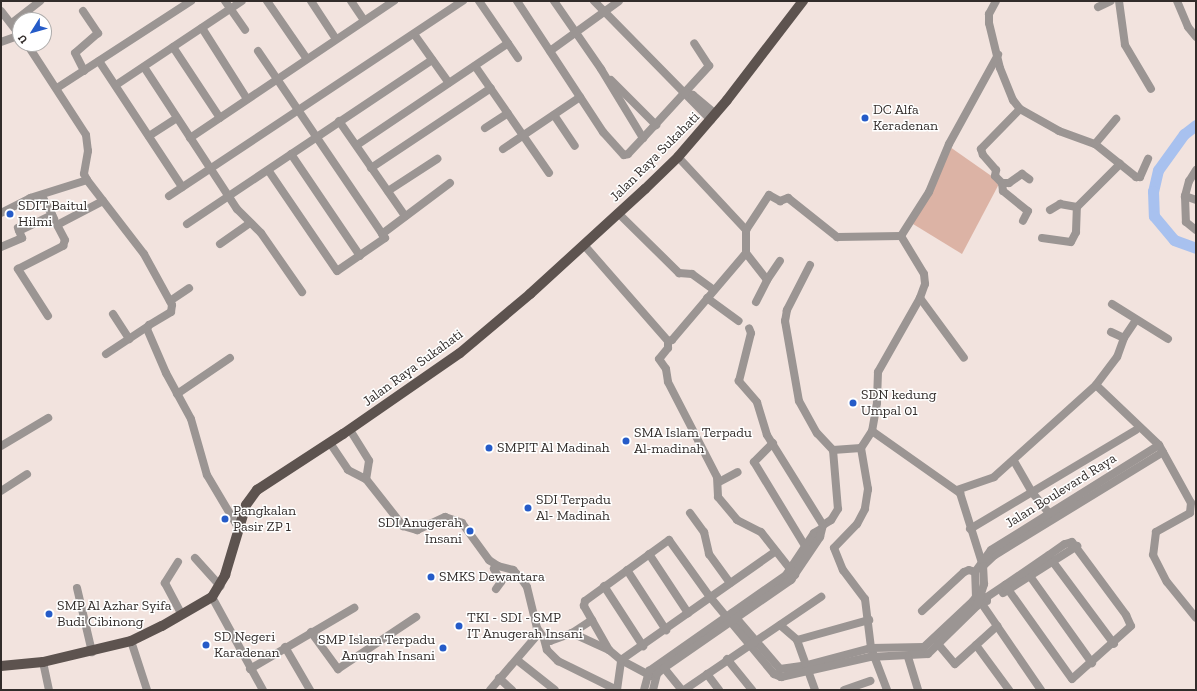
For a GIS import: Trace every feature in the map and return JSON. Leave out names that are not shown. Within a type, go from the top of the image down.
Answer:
[{"type":"main road","name":"Jalan Raya Sukahati","points":[[1,666],[43,662],[92,652],[131,641],[182,616],[212,597],[220,586],[230,562],[246,505],[258,490],[350,430],[466,348],[584,245],[678,157],[714,117],[803,1]]},
{"type":"street","points":[[26,12],[40,1]]},
{"type":"street","points":[[57,88],[191,1]]},
{"type":"street","points":[[225,1],[245,30]]},
{"type":"street","points":[[116,85],[242,1]]},
{"type":"street","points":[[267,1],[307,59]]},
{"type":"street","points":[[311,1],[336,39]]},
{"type":"street","points":[[352,1],[364,20]]},
{"type":"street","points":[[190,138],[394,1]]},
{"type":"street","points":[[169,196],[462,1]]},
{"type":"street","points":[[479,1],[518,58]]},
{"type":"street","points":[[517,1],[603,132],[621,153],[628,154],[709,66],[694,43]]},
{"type":"street","points":[[554,1],[601,69],[644,138]]},
{"type":"street","points":[[594,1],[604,13],[685,93],[693,104],[714,117]]},
{"type":"street","points":[[550,51],[576,34],[619,1]]},
{"type":"street","points":[[996,1],[988,18],[1009,90],[1020,109],[1059,131],[1095,144],[1138,177],[1148,159]]},
{"type":"street","points":[[1098,7],[1111,1]]},
{"type":"street","points":[[1118,1],[1125,45],[1151,89]]},
{"type":"street","points":[[1177,1],[1188,27],[1196,37]]},
{"type":"street","points":[[1,11],[12,23]]},
{"type":"street","points":[[83,11],[98,33],[74,53],[84,71]]},
{"type":"street","points":[[202,28],[247,99]]},
{"type":"street","points":[[414,34],[449,83]]},
{"type":"street","points":[[1,42],[12,38]]},
{"type":"street","points":[[357,146],[508,44]]},
{"type":"street","points":[[173,48],[220,118]]},
{"type":"street","points":[[258,51],[315,138],[385,238],[340,271],[336,270],[268,170]]},
{"type":"street","points":[[32,52],[86,135],[88,151],[84,174],[87,180],[144,254],[173,308],[171,312],[106,354]]},
{"type":"street","points":[[901,236],[929,192],[950,144],[998,55]]},
{"type":"street","points":[[187,224],[228,195],[268,170],[432,60]]},
{"type":"street","points":[[99,61],[182,187]]},
{"type":"street","points":[[475,66],[549,173]]},
{"type":"street","points":[[144,67],[228,195],[250,223],[261,233],[302,292]]},
{"type":"street","points":[[601,69],[656,125]]},
{"type":"street","points":[[372,168],[491,88]]},
{"type":"street","points":[[503,148],[580,97]]},
{"type":"street","points":[[1020,109],[981,149],[983,155],[996,170],[995,176],[1002,183],[1003,191],[1028,211],[1023,221]]},
{"type":"street","points":[[485,128],[508,113]]},
{"type":"street","points":[[554,115],[575,146]]},
{"type":"street","points":[[149,136],[177,118]]},
{"type":"street","points":[[1095,144],[1116,119]]},
{"type":"street","points":[[339,121],[405,216]]},
{"type":"street","points":[[291,154],[360,256]]},
{"type":"street","points":[[678,157],[746,230]]},
{"type":"street","points":[[388,191],[437,159]]},
{"type":"street","points":[[1042,238],[1054,239],[1066,244],[1071,242],[1076,232],[1077,207],[1120,164]]},
{"type":"street","points":[[1196,170],[1189,181],[1185,196],[1186,222],[1196,230]]},
{"type":"street","points":[[1002,183],[1009,183],[1022,174],[1029,179]]},
{"type":"street","points":[[1,213],[30,198],[87,180]]},
{"type":"street","points":[[382,234],[450,183]]},
{"type":"street","points":[[767,280],[746,253],[746,230],[771,195],[780,201],[788,198],[836,238],[901,236]]},
{"type":"street","points":[[1185,196],[1196,200]]},
{"type":"street","points":[[43,198],[65,240],[63,246],[18,269],[48,316]]},
{"type":"street","points":[[57,225],[103,201]]},
{"type":"street","points":[[1050,210],[1060,204],[1077,207]]},
{"type":"street","points":[[618,213],[679,273],[692,274],[714,290]]},
{"type":"street","points":[[1,247],[22,238],[19,230],[52,216]]},
{"type":"street","points":[[220,244],[250,223]]},
{"type":"street","points":[[886,690],[873,653],[865,600],[843,570],[834,548],[857,524],[865,509],[868,489],[861,448],[872,431],[877,403],[878,372],[920,298],[925,284],[924,274],[901,236]]},
{"type":"street","points":[[584,245],[668,341],[668,348],[659,359],[666,369],[668,382],[701,442],[719,482],[720,500],[737,520],[761,532],[793,572]]},
{"type":"street","points":[[668,341],[672,340],[746,253]]},
{"type":"street","points":[[756,302],[767,280],[780,261]]},
{"type":"street","points":[[793,572],[814,533],[831,520],[838,509],[833,450],[817,433],[799,401],[785,321],[787,310],[810,265]]},
{"type":"street","points":[[170,301],[189,288]]},
{"type":"street","points":[[707,298],[739,321]]},
{"type":"street","points":[[920,298],[964,358]]},
{"type":"street","points":[[1112,304],[1168,339]]},
{"type":"street","points":[[113,314],[129,339]]},
{"type":"street","points":[[957,490],[987,481],[1014,460],[1096,385],[1117,357],[1124,338],[1136,320]]},
{"type":"street","points":[[147,327],[177,394],[193,424],[207,475],[239,529]]},
{"type":"street","points":[[653,690],[656,678],[664,668],[780,580],[793,572],[820,537],[822,527],[766,432],[757,402],[739,381],[751,333],[749,328]]},
{"type":"street","points":[[1111,332],[1124,338]]},
{"type":"street","points":[[177,394],[230,358]]},
{"type":"street","points":[[1096,385],[1161,449],[1173,467],[1192,507],[1185,517],[1156,532],[1154,560],[1166,582],[1196,618]]},
{"type":"street","points":[[1,446],[48,418]]},
{"type":"street","points":[[350,430],[370,462],[366,479]]},
{"type":"street","points":[[970,529],[1031,491],[1136,430]]},
{"type":"street","points":[[872,431],[957,490],[963,498],[970,529],[982,565],[980,601],[938,641],[928,645],[920,652],[908,657],[873,653]]},
{"type":"street","points":[[330,443],[348,470],[366,479],[403,526],[417,530],[440,518],[455,519],[465,526],[489,560],[498,566],[513,570],[524,582],[547,650],[558,661],[617,690],[621,660],[666,630],[776,551]]},
{"type":"street","points":[[773,444],[754,462],[806,546]]},
{"type":"street","points":[[833,450],[861,448]]},
{"type":"street","name":"Jalan Boulevard Raya","points":[[975,572],[982,565],[991,550],[1051,516],[1161,449]]},
{"type":"street","points":[[1014,460],[1031,491],[1051,516]]},
{"type":"street","points":[[719,482],[738,472]]},
{"type":"street","points":[[2,490],[27,474]]},
{"type":"street","points":[[690,513],[704,532],[709,554],[730,583]]},
{"type":"street","points":[[609,650],[584,606],[585,601],[649,554],[671,540],[710,597],[732,617],[776,676],[781,677],[873,653],[920,652]]},
{"type":"street","points":[[980,601],[990,601],[1007,588],[1051,558],[1070,542],[1077,546],[1132,624],[1114,644],[1092,663],[1074,678],[1069,678],[1007,588]]},
{"type":"street","points":[[649,554],[688,613]]},
{"type":"street","points":[[195,558],[220,586]]},
{"type":"street","points":[[1051,558],[1114,644]]},
{"type":"street","points":[[178,562],[165,583],[182,616]]},
{"type":"street","points":[[496,589],[501,582],[494,569],[498,566]]},
{"type":"street","points":[[627,570],[666,630]]},
{"type":"street","points":[[922,611],[964,572],[969,570],[975,572],[976,597],[1041,690]]},
{"type":"street","points":[[1028,574],[1092,663]]},
{"type":"street","points":[[604,586],[643,646]]},
{"type":"street","points":[[77,588],[92,652]]},
{"type":"street","points":[[212,597],[250,669],[263,690]]},
{"type":"street","points":[[664,668],[683,690],[821,597]]},
{"type":"street","points":[[250,669],[285,647],[354,608]]},
{"type":"street","points":[[311,632],[338,669],[416,617]]},
{"type":"street","points":[[644,690],[646,674],[732,617]]},
{"type":"street","points":[[542,636],[550,641],[572,633],[592,620]]},
{"type":"street","points":[[797,640],[869,620]]},
{"type":"street","points":[[780,625],[797,640],[815,690]]},
{"type":"street","points":[[938,641],[955,664],[997,626]]},
{"type":"street","points":[[572,633],[609,650],[621,660],[656,678]]},
{"type":"street","points":[[490,690],[516,660],[542,636]]},
{"type":"street","points":[[131,641],[148,690]]},
{"type":"street","points":[[976,644],[1009,690]]},
{"type":"street","points":[[285,647],[310,690]]},
{"type":"street","points":[[908,657],[918,690]]},
{"type":"street","points":[[727,659],[752,690]]},
{"type":"street","points":[[516,660],[555,690]]},
{"type":"street","points":[[43,662],[49,690]]},
{"type":"street","points":[[707,674],[719,690]]},
{"type":"street","points":[[499,678],[512,690]]},
{"type":"street","points":[[844,690],[870,681]]},
{"type":"shaded area","points":[[950,147],[1000,182],[962,254],[913,224]]},
{"type":"waterway","points":[[1196,125],[1184,134],[1158,170],[1153,191],[1154,216],[1174,240],[1196,248]]},
{"type":"place","name":"DC Alfa Keradenan","points":[[865,118]]},
{"type":"place","name":"SDIT Baitul Hilmi","points":[[10,214]]},
{"type":"place","name":"SDN kedung Umpal 01","points":[[853,403]]},
{"type":"place","name":"SMA Islam Terpadu Al-madinah","points":[[626,441]]},
{"type":"place","name":"SMPIT Al Madinah","points":[[489,448]]},
{"type":"place","name":"SDI Terpadu Al- Madinah","points":[[528,508]]},
{"type":"place","name":"Pangkalan Pasir ZP 1","points":[[225,519]]},
{"type":"place","name":"SDI Anugerah Insani","points":[[470,531]]},
{"type":"place","name":"SMKS Dewantara","points":[[431,577]]},
{"type":"place","name":"SMP Al Azhar Syifa Budi Cibinong","points":[[49,614]]},
{"type":"place","name":"TKI - SDI - SMP IT Anugerah Insani","points":[[459,626]]},
{"type":"place","name":"SD Negeri Karadenan","points":[[206,645]]},
{"type":"place","name":"SMP Islam Terpadu Anugrah Insani","points":[[443,648]]}]
